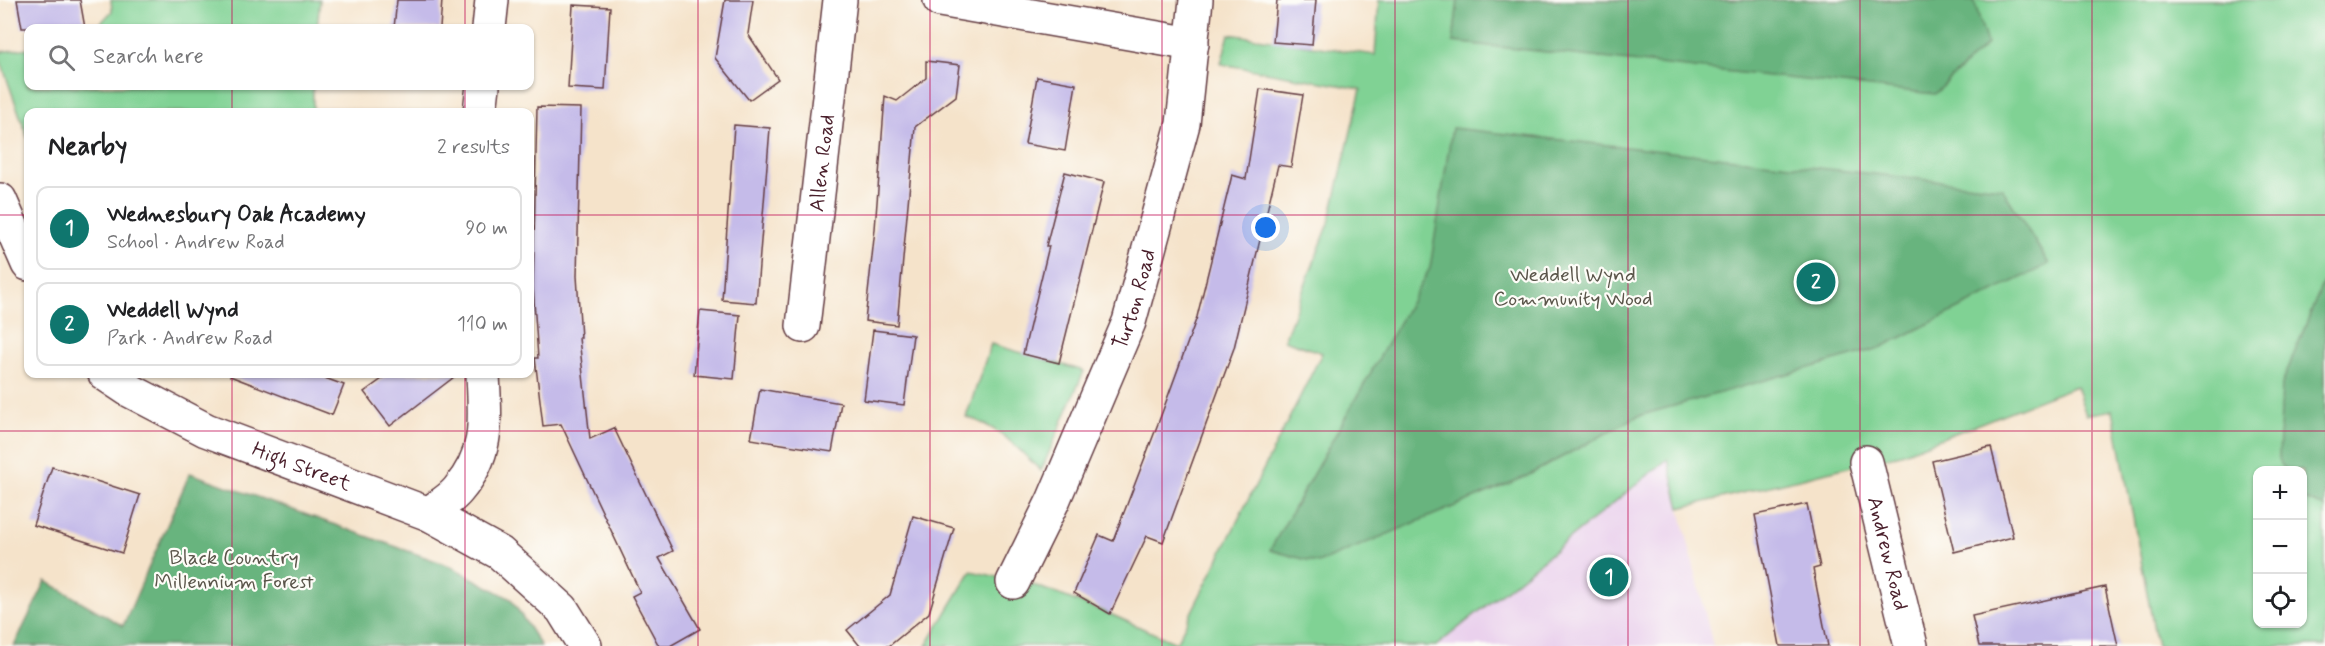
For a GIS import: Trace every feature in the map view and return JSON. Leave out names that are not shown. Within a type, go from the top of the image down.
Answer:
[{"type":"street","points":[[489,24],[492,0]]},
{"type":"street","name":"Allen Road","points":[[802,327],[840,0]]},
{"type":"street","points":[[940,0],[1192,44]]},
{"type":"street","name":"Turton Road","points":[[1013,582],[1053,501],[1129,322],[1183,124],[1196,0]]},
{"type":"street","points":[[480,108],[483,90]]},
{"type":"street","points":[[0,200],[24,255]]},
{"type":"street","name":"High Street","points":[[111,378],[129,390],[206,430],[429,514],[500,553],[562,609],[585,646]]},
{"type":"street","points":[[429,514],[458,491],[479,460],[485,426],[483,378]]},
{"type":"street","name":"Andrew Road","points":[[1866,462],[1911,646]]},
{"type":"shaded area","points":[[1668,459],[1713,646],[1436,646]]},
{"type":"green space","points":[[111,0],[320,0],[317,24],[100,24],[112,11]]},
{"type":"green space","points":[[1379,0],[2325,0],[2325,646],[2157,646],[2113,410],[2086,415],[2076,386],[1901,454],[1680,508],[1668,459],[1436,646],[926,646],[971,571],[1031,584],[1110,614],[1176,643],[1322,353],[1284,340],[1329,223],[1361,89],[1221,64],[1229,34],[1375,55]]},
{"type":"green space","points":[[1458,0],[1974,0],[1987,44],[1935,94],[1453,42]]},
{"type":"green space","points":[[24,49],[24,90],[313,90],[313,108],[24,108],[24,128],[0,59],[0,52]]},
{"type":"green space","name":"Weddell Wynd Community Wood","points":[[1452,128],[2002,188],[2049,264],[1880,348],[1638,416],[1525,477],[1318,563],[1270,550],[1430,268]]},
{"type":"green space","points":[[2325,277],[2325,507],[2307,500],[2307,466],[2282,466],[2279,459],[2282,384]]},
{"type":"green space","points":[[991,344],[1084,371],[1041,471],[998,432],[966,417]]},
{"type":"green space","name":"Black Country Millennium Forest","points":[[190,473],[450,566],[511,599],[541,646],[14,646],[46,581],[123,626]]},
{"type":"building","points":[[17,0],[80,0],[84,24],[24,24],[22,28]]},
{"type":"building","points":[[397,0],[442,0],[440,24],[394,24]]},
{"type":"building","points":[[725,0],[753,0],[748,34],[778,79],[749,100],[715,58]]},
{"type":"building","points":[[1277,0],[1316,0],[1312,45],[1273,42]]},
{"type":"building","points":[[573,5],[610,7],[605,90],[568,88]]},
{"type":"building","points":[[926,61],[960,65],[956,96],[915,127],[897,325],[865,321],[875,229],[885,96],[897,101],[926,78]]},
{"type":"building","points":[[1037,77],[1076,84],[1065,151],[1025,144]]},
{"type":"building","points":[[1260,89],[1303,95],[1291,167],[1278,165],[1234,348],[1163,542],[1147,536],[1110,614],[1074,593],[1099,535],[1113,541],[1159,421],[1197,317],[1232,175],[1246,179]]},
{"type":"building","points":[[537,107],[581,108],[577,276],[581,338],[579,338],[590,439],[614,428],[673,551],[659,558],[700,629],[670,646],[659,646],[632,596],[640,592],[561,424],[543,426],[535,358],[538,358],[534,301]]},
{"type":"building","points":[[734,125],[770,128],[756,303],[722,300]]},
{"type":"building","points":[[1065,172],[1104,182],[1059,363],[1023,354],[1049,246],[1046,246]]},
{"type":"building","points":[[700,311],[740,315],[734,379],[694,375]]},
{"type":"building","points":[[873,330],[913,335],[904,405],[864,400]]},
{"type":"building","points":[[235,378],[325,378],[344,385],[332,415]]},
{"type":"building","points":[[383,378],[453,378],[390,426],[364,392]]},
{"type":"building","points":[[760,389],[841,403],[832,452],[751,439]]},
{"type":"building","points":[[1991,447],[2013,537],[1954,552],[1932,461]]},
{"type":"building","points":[[52,467],[140,495],[122,553],[33,525]]},
{"type":"building","points":[[1807,504],[1820,567],[1813,569],[1828,646],[1780,646],[1755,515]]},
{"type":"building","points":[[913,516],[954,528],[929,613],[889,646],[860,646],[847,630],[890,595]]},
{"type":"building","points":[[2105,587],[2118,646],[1979,646],[1972,616]]},
{"type":"place","name":"Weddell Wynd","points":[[1816,282]]},
{"type":"place","name":"Wednesbury Oak Academy","points":[[1609,577]]}]
